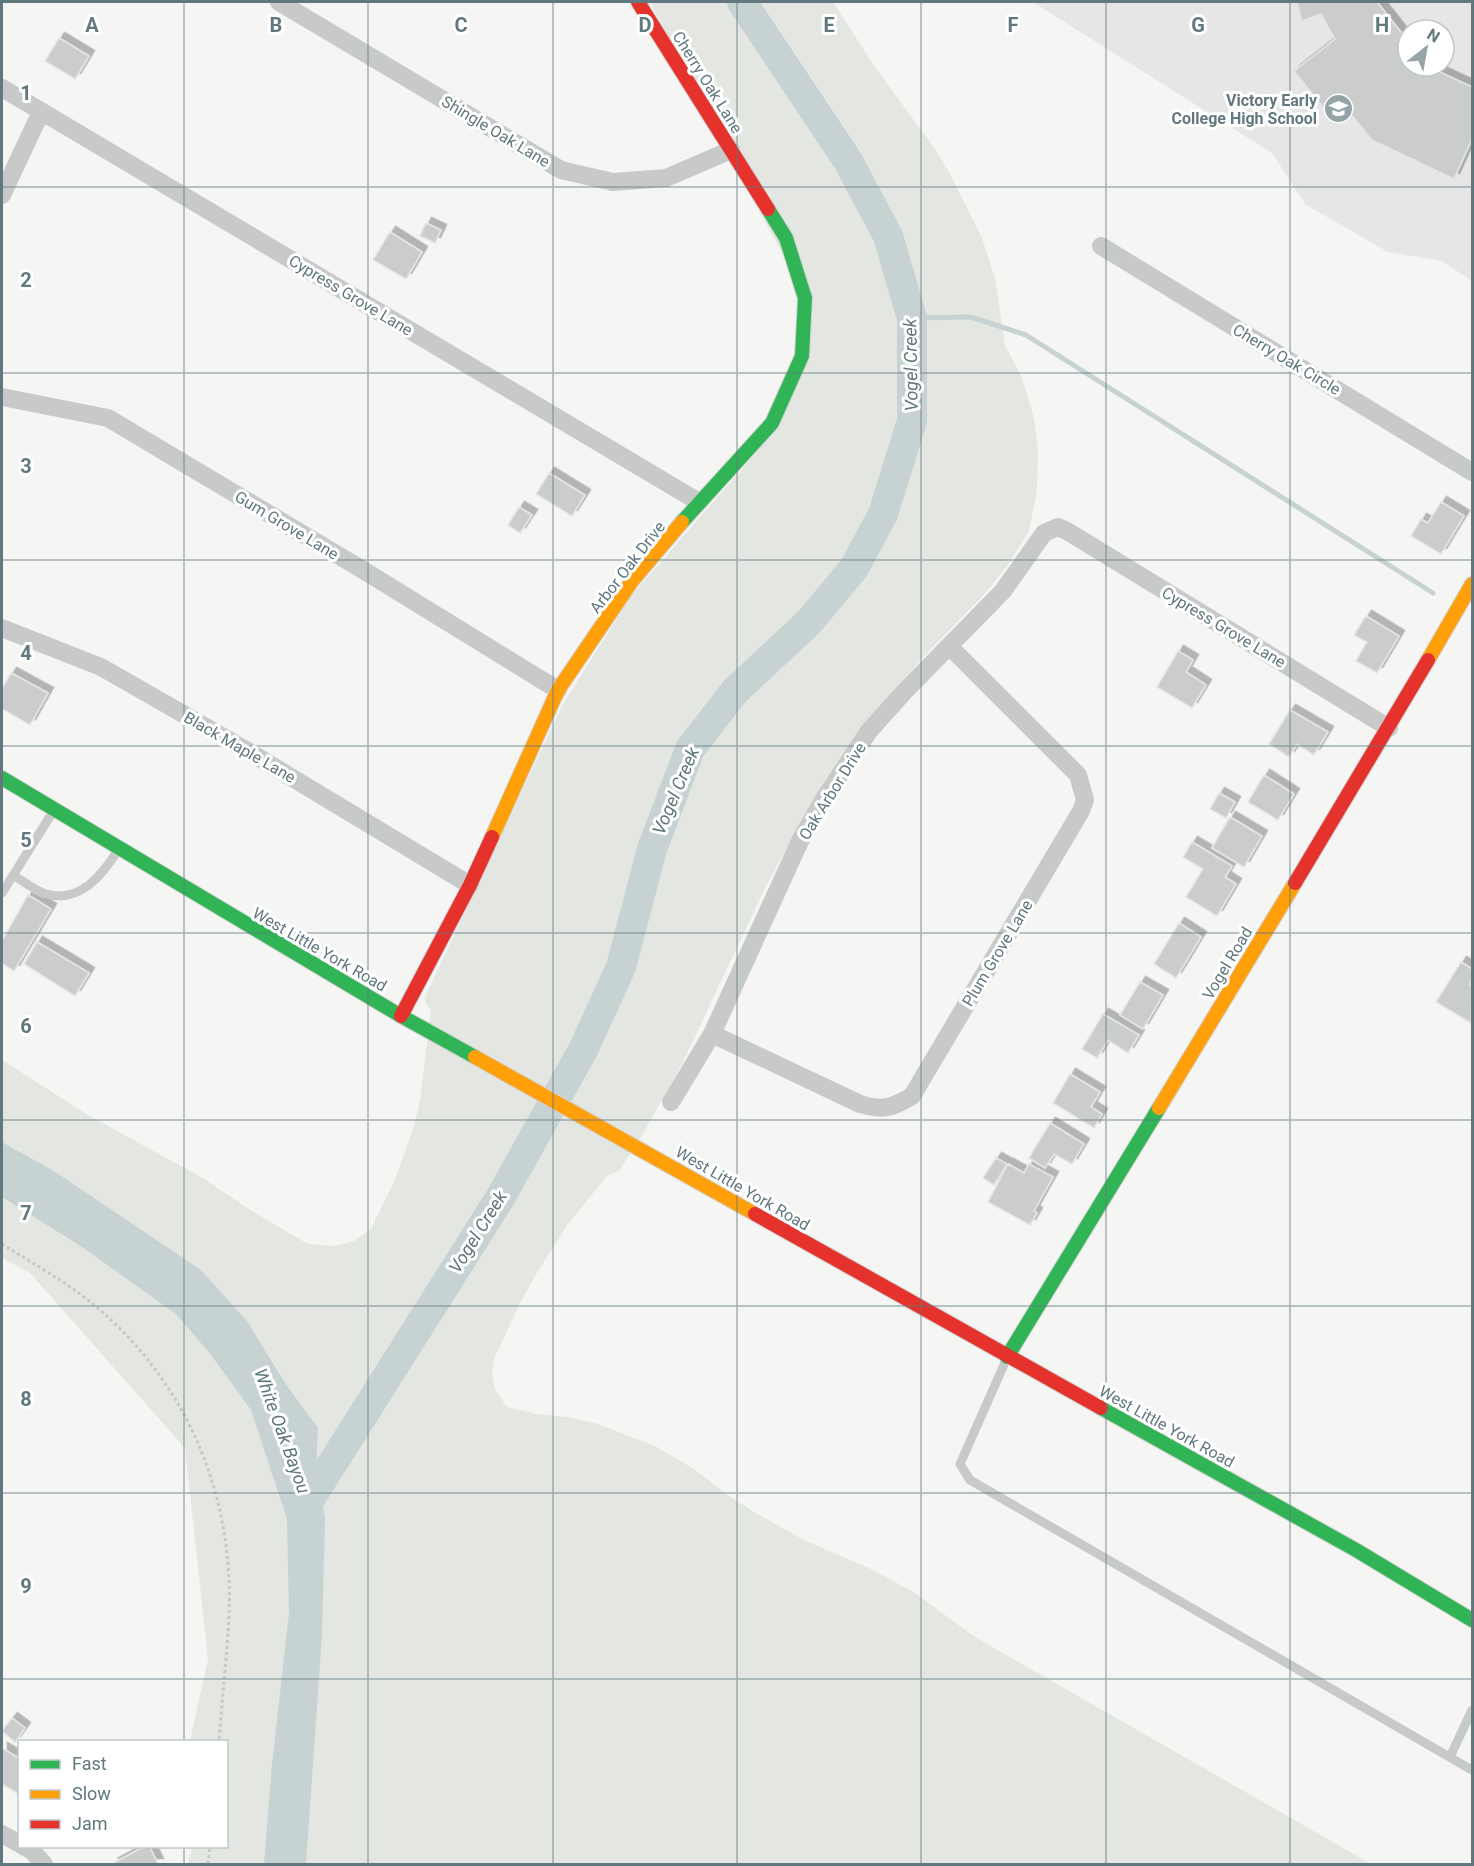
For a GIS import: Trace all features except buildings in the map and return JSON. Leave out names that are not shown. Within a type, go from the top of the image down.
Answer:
[{"type":"street","name":"Shingle Oak Lane","points":[[279,2],[561,170],[613,182],[666,178],[731,150]]},
{"type":"street","name":"Cherry Oak Lane","points":[[638,2],[731,150]]},
{"type":"street","name":"Cypress Grove Lane","points":[[2,88],[699,502]]},
{"type":"street","points":[[2,195],[41,112]]},
{"type":"street","name":"Arbor Oak Drive","points":[[401,1016],[470,885],[558,690],[632,581],[699,502],[772,423],[802,356],[806,298],[786,238],[731,150]]},
{"type":"street","name":"Cherry Oak Circle","points":[[1101,246],[1473,472]]},
{"type":"street","name":"Gum Grove Lane","points":[[2,397],[108,418],[363,570],[558,690]]},
{"type":"street","name":"Cypress Grove Lane","points":[[1058,527],[1389,728]]},
{"type":"street","name":"Oak Arbor Drive","points":[[671,1102],[712,1034],[800,841],[822,802],[869,731],[1002,591],[1044,532],[1058,527]]},
{"type":"street","name":"Vogel Road","points":[[1007,1357],[1389,728],[1473,584]]},
{"type":"street","name":"Black Maple Lane","points":[[2,628],[101,667],[246,750],[470,885]]},
{"type":"street","name":"Plum Grove Lane","points":[[712,1034],[860,1104],[876,1108],[895,1106],[912,1096],[1081,811],[1084,800],[1078,775],[949,646]]},
{"type":"street","name":"West Little York Road","points":[[2,778],[401,1016],[490,1064],[1007,1357],[1356,1550],[1473,1620]]},
{"type":"street","points":[[2,1834],[18,1843]]},
{"type":"street","points":[[26,1848],[44,1864]]},
{"type":"lane","points":[[2,893],[54,810]]},
{"type":"lane","points":[[13,875],[46,894],[63,896],[77,892],[94,882],[105,870],[118,849]]},
{"type":"lane","points":[[1007,1357],[960,1464],[970,1480],[1473,1770]]},
{"type":"lane","points":[[1450,1757],[1473,1710]]},
{"type":"path","points":[[2,1244],[67,1284],[114,1322],[162,1378],[195,1435],[218,1498],[228,1562],[229,1613],[219,1740]]},
{"type":"path","points":[[208,1864],[210,1848]]},
{"type":"shaded area","points":[[650,2],[833,2],[875,67],[935,149],[982,238],[995,279],[1005,345],[1022,378],[1033,414],[1038,452],[1037,491],[1029,531],[1007,566],[981,598],[924,656],[869,720],[812,801],[765,888],[682,1064],[644,1132],[619,1171],[607,1176],[568,1224],[520,1303],[494,1359],[492,1375],[495,1389],[507,1407],[598,1424],[655,1446],[694,1469],[754,1512],[806,1541],[871,1569],[915,1593],[975,1637],[1371,1864],[188,1864],[192,1848],[228,1848],[228,1740],[190,1740],[208,1659],[185,1448],[30,1273],[2,1258],[2,1060],[88,1115],[201,1177],[255,1213],[308,1244],[335,1246],[354,1241],[371,1229],[396,1177],[414,1126],[420,1100],[431,1010],[424,999],[563,704],[631,596],[762,446],[813,313]]},
{"type":"shaded area","name":"Victory Early College High School","points":[[1033,2],[1472,2],[1472,281],[1442,261],[1388,252],[1306,205],[1272,153]]},
{"type":"water","name":"White Oak Bayou","points":[[2,1142],[54,1171],[201,1270],[247,1321],[285,1383],[318,1428],[316,1472],[325,1517],[322,1635],[306,1864],[264,1864],[272,1764],[289,1613],[287,1519],[251,1410],[211,1355],[176,1314],[82,1247],[2,1197]]},
{"type":"waterway","name":"Vogel Creek","points":[[308,1502],[500,1198],[583,1050],[621,967],[652,849],[690,749],[735,691],[809,622],[854,568],[883,514],[912,421],[912,318],[888,236],[848,161],[742,2]]},
{"type":"waterway","points":[[912,318],[971,317],[1026,335],[1433,593]]},
{"type":"traffic: fast","points":[[682,522],[772,423],[802,356],[805,298],[786,238],[768,209]]},
{"type":"traffic: fast","points":[[2,778],[401,1016],[475,1057]]},
{"type":"traffic: fast","points":[[1007,1357],[1159,1108]]},
{"type":"traffic: fast","points":[[1101,1408],[1356,1550],[1472,1620]]},
{"type":"traffic: slow","points":[[492,837],[558,690],[632,581],[682,522]]},
{"type":"traffic: slow","points":[[1428,660],[1472,584]]},
{"type":"traffic: slow","points":[[1159,1108],[1295,883]]},
{"type":"traffic: slow","points":[[475,1057],[755,1214]]},
{"type":"traffic: jam","points":[[638,2],[768,209]]},
{"type":"traffic: jam","points":[[1295,883],[1428,660]]},
{"type":"traffic: jam","points":[[401,1016],[470,885],[492,837]]},
{"type":"traffic: jam","points":[[755,1214],[1101,1408]]},
{"type":"place","name":"Victory Early College High School","points":[[1338,109]]}]
